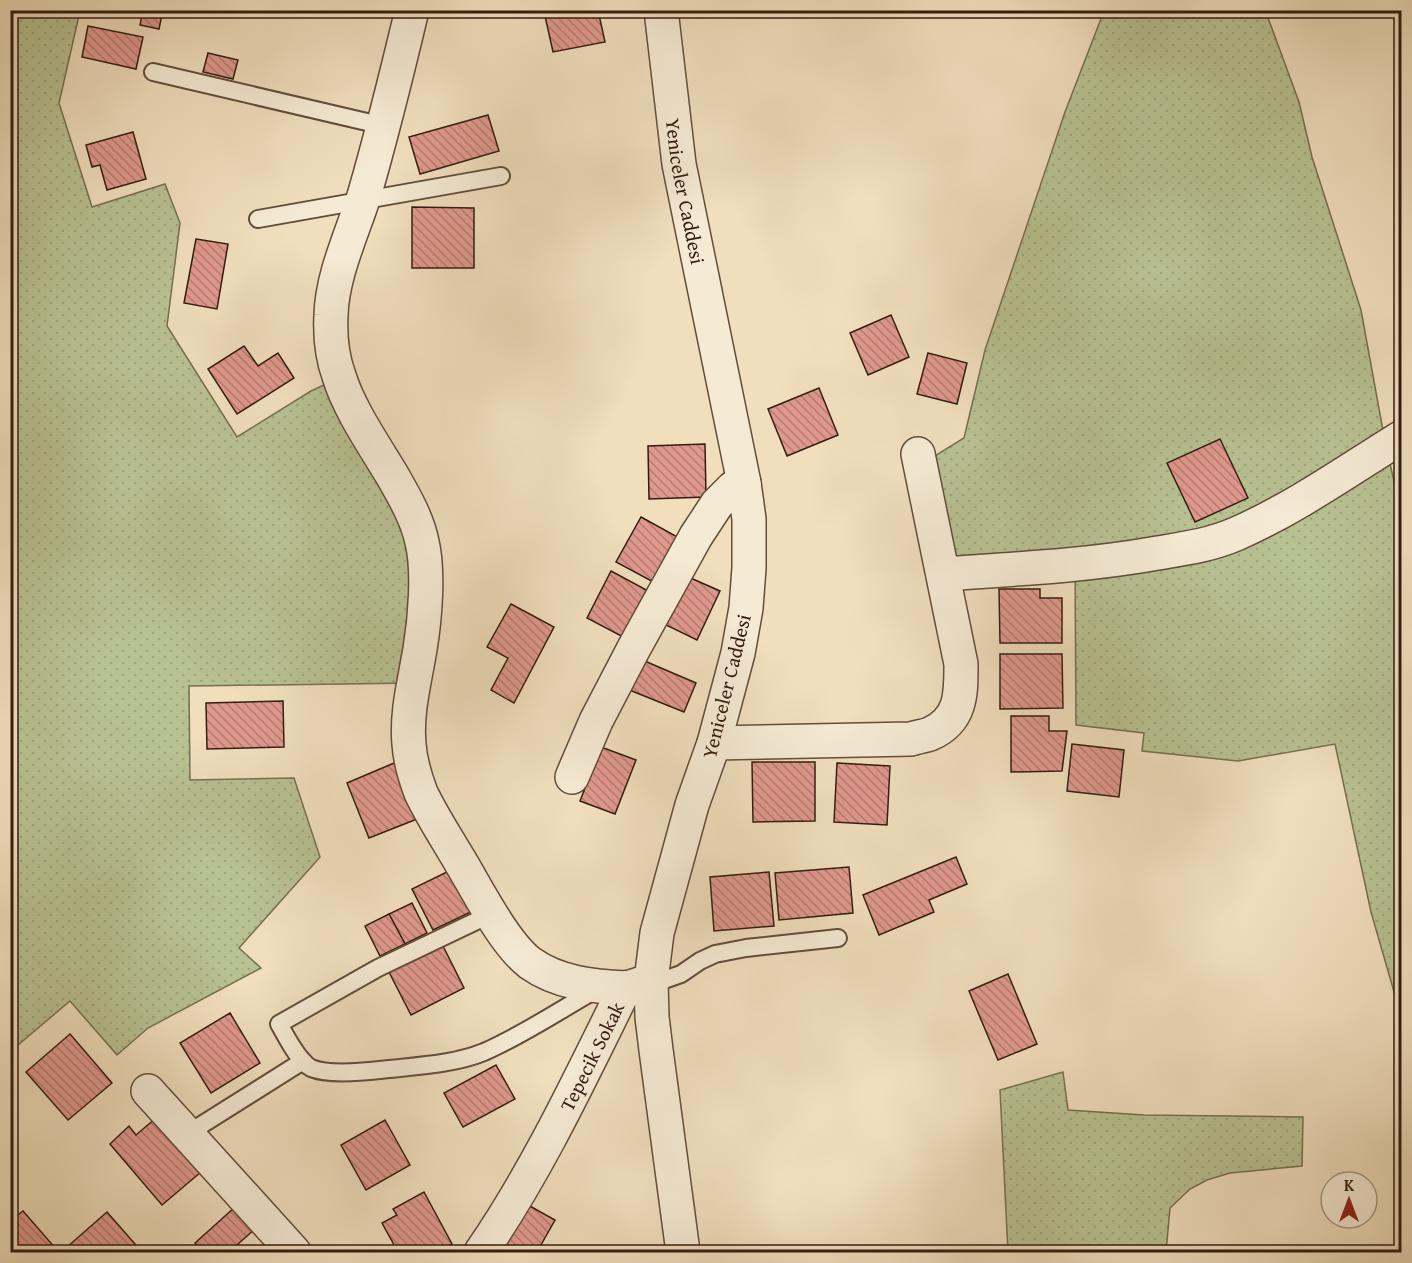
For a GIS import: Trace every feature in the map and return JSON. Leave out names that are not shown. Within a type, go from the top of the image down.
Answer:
[{"type":"street","points":[[412,10],[384,126],[331,302],[331,329],[339,378],[351,405],[403,494],[422,544],[425,570],[424,612],[409,719],[412,766],[429,807],[491,914],[509,940],[529,962],[549,974],[576,982],[626,986]]},
{"type":"street","name":"Yeniceler Caddesi","points":[[661,10],[679,164],[744,483],[749,519],[746,608],[738,653],[714,743],[692,805],[657,933],[626,986],[652,1017],[683,1252]]},
{"type":"street","points":[[943,574],[1108,562],[1196,548],[1234,535],[1278,513],[1325,487],[1401,437]]},
{"type":"street","points":[[714,743],[911,739],[931,734],[947,723],[957,710],[961,695],[962,664],[918,454]]},
{"type":"street","points":[[572,777],[596,721],[696,536],[717,504],[733,488],[744,483]]},
{"type":"street","name":"Tepecik Sokak","points":[[482,1252],[506,1216],[537,1160],[626,986]]},
{"type":"street","points":[[148,1091],[294,1252]]},
{"type":"lane","points":[[153,72],[384,126]]},
{"type":"lane","points":[[258,219],[501,176]]},
{"type":"lane","points":[[491,914],[378,968],[279,1024],[303,1061],[311,1068],[341,1072],[432,1064],[483,1052],[626,986],[664,980],[681,974],[715,954],[746,948],[838,938]]},
{"type":"lane","points":[[187,1134],[303,1061]]},
{"type":"green space","points":[[11,11],[80,11],[59,103],[92,207],[165,184],[180,223],[167,326],[237,437],[311,391],[339,378],[416,524],[413,683],[189,686],[190,780],[294,778],[320,857],[239,948],[261,968],[148,1028],[117,1055],[70,1001],[11,1051]]},
{"type":"green space","points":[[1104,11],[1262,11],[1267,15],[1299,102],[1312,157],[1361,310],[1386,447],[1401,510],[1401,1016],[1371,912],[1335,744],[1238,761],[1142,751],[1144,733],[1076,725],[1075,564],[943,574],[920,465],[964,438],[985,350],[1065,112]]},
{"type":"green space","points":[[1063,1072],[1068,1110],[1144,1115],[1303,1117],[1302,1166],[1230,1173],[1207,1180],[1190,1189],[1170,1208],[1166,1252],[1008,1252],[1000,1090]]},
{"type":"building","points":[[143,10],[163,10],[159,29],[140,25]]},
{"type":"building","points":[[573,10],[598,10],[605,42],[553,52],[545,16]]},
{"type":"building","points":[[88,26],[143,37],[136,69],[82,57]]},
{"type":"building","points":[[208,53],[238,60],[233,79],[203,72]]},
{"type":"building","points":[[488,115],[499,151],[420,174],[409,137]]},
{"type":"building","points":[[133,132],[146,179],[107,190],[100,165],[92,167],[86,145]]},
{"type":"building","points":[[412,207],[474,208],[474,268],[412,268]]},
{"type":"building","points":[[196,239],[228,244],[217,309],[184,303]]},
{"type":"building","points":[[891,315],[909,357],[868,375],[850,333]]},
{"type":"building","points":[[244,346],[258,366],[278,353],[294,378],[237,414],[208,369]]},
{"type":"building","points":[[928,353],[967,363],[957,404],[917,394]]},
{"type":"building","points":[[819,388],[838,435],[787,456],[768,409]]},
{"type":"building","points":[[1220,439],[1248,498],[1195,522],[1167,463]]},
{"type":"building","points":[[705,444],[706,497],[649,499],[648,446]]},
{"type":"building","points":[[641,517],[681,539],[657,584],[616,562]]},
{"type":"building","points":[[611,571],[652,593],[627,639],[587,618]]},
{"type":"building","points":[[686,576],[720,591],[697,640],[664,624]]},
{"type":"building","points":[[999,589],[1040,589],[1040,598],[1062,598],[1062,643],[1000,643]]},
{"type":"building","points":[[511,604],[554,627],[514,703],[491,690],[508,658],[487,647]]},
{"type":"building","points":[[1000,654],[1062,654],[1063,708],[1000,709]]},
{"type":"building","points":[[640,659],[696,683],[684,712],[627,689]]},
{"type":"building","points":[[283,701],[284,747],[207,749],[206,703]]},
{"type":"building","points":[[1011,716],[1049,716],[1049,731],[1067,731],[1062,771],[1011,772]]},
{"type":"building","points":[[1072,744],[1124,750],[1119,797],[1067,791]]},
{"type":"building","points":[[601,747],[636,760],[615,814],[580,801]]},
{"type":"building","points":[[752,762],[815,762],[815,821],[753,822]]},
{"type":"building","points":[[394,763],[417,819],[369,838],[347,783]]},
{"type":"building","points":[[837,763],[890,766],[887,825],[834,822]]},
{"type":"building","points":[[956,857],[967,884],[929,900],[934,912],[879,935],[863,895]]},
{"type":"building","points":[[849,867],[853,913],[779,920],[775,873]]},
{"type":"building","points":[[455,868],[475,910],[433,930],[412,889]]},
{"type":"building","points":[[769,872],[774,926],[714,931],[710,877]]},
{"type":"building","points":[[412,903],[427,933],[405,944],[389,914]]},
{"type":"building","points":[[389,914],[405,944],[380,956],[365,926]]},
{"type":"building","points":[[443,946],[464,988],[411,1015],[389,972]]},
{"type":"building","points":[[1008,974],[1037,1044],[998,1060],[969,991]]},
{"type":"building","points":[[230,1013],[260,1063],[211,1093],[180,1043]]},
{"type":"building","points":[[70,1034],[112,1083],[68,1120],[26,1072]]},
{"type":"building","points":[[496,1065],[515,1099],[463,1127],[444,1093]]},
{"type":"building","points":[[156,1118],[201,1172],[162,1205],[110,1144],[129,1126],[136,1135]]},
{"type":"building","points":[[385,1120],[410,1165],[366,1190],[341,1145]]},
{"type":"building","points":[[424,1192],[452,1244],[437,1252],[398,1252],[382,1223],[397,1215],[393,1209]]},
{"type":"building","points":[[528,1205],[555,1220],[537,1252],[503,1250]]},
{"type":"building","points":[[235,1207],[255,1229],[229,1252],[204,1252],[195,1243]]},
{"type":"building","points":[[23,1211],[57,1250],[54,1252],[10,1252],[10,1221]]},
{"type":"building","points":[[107,1212],[142,1252],[71,1252],[67,1247]]}]
